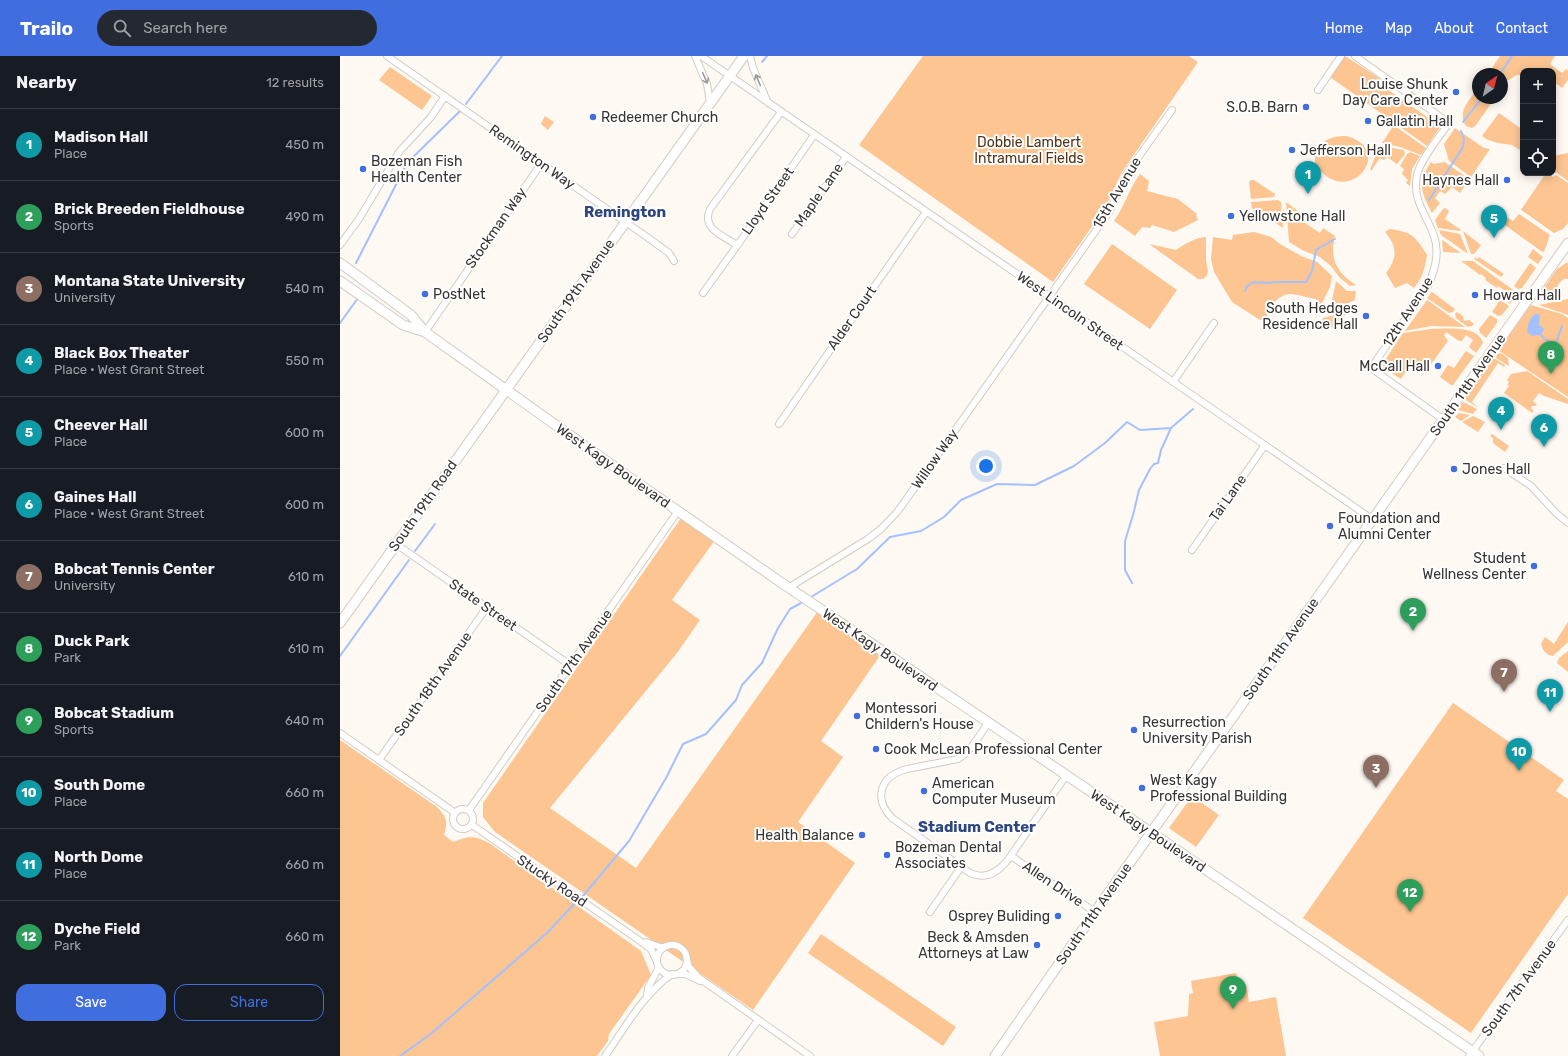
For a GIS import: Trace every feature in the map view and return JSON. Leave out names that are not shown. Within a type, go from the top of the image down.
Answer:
[{"type":"main road","name":"South 19th Avenue","points":[[506,389],[744,56]]},
{"type":"main road","name":"South 11th Avenue","points":[[995,1056],[1095,912],[1568,243]]},
{"type":"main road","name":"West Kagy Boulevard","points":[[340,263],[411,315],[425,332],[678,512],[788,588],[1152,833],[1473,1054]]},
{"type":"main road","points":[[340,271],[353,276],[391,301]]},
{"type":"main road","name":"West Kagy Boulevard","points":[[340,281],[403,325],[425,332]]},
{"type":"main road","name":"South 19th Road","points":[[340,623],[506,389]]},
{"type":"street","name":"Remington Way","points":[[388,56],[625,222],[668,253],[674,261]]},
{"type":"street","points":[[695,56],[707,84],[710,102]]},
{"type":"street","name":"West Lincoln Street","points":[[701,56],[1372,519]]},
{"type":"street","points":[[750,56],[753,68],[768,103]]},
{"type":"street","points":[[1318,90],[1341,56]]},
{"type":"street","name":"12th Avenue","points":[[1355,56],[1449,123],[1419,168],[1416,188],[1419,205],[1435,240],[1436,261],[1432,276],[1428,286],[1371,368],[1444,420]]},
{"type":"street","points":[[340,245],[358,219],[399,152],[430,117],[445,96]]},
{"type":"street","name":"15th Avenue","points":[[1049,297],[1109,212],[1127,173],[1172,110]]},
{"type":"street","name":"Lloyd Street","points":[[781,112],[707,214],[709,226],[712,229],[735,244],[738,243],[814,135]]},
{"type":"street","name":"Maple Lane","points":[[792,234],[846,157]]},
{"type":"street","name":"Stockman Way","points":[[425,332],[541,164]]},
{"type":"street","name":"Alder Court","points":[[778,424],[926,212]]},
{"type":"street","points":[[703,293],[738,243]]},
{"type":"street","name":"Willow Way","points":[[788,588],[868,539],[881,530],[894,516],[1049,297]]},
{"type":"street","points":[[1173,382],[1214,324]]},
{"type":"street","name":"Tai Lane","points":[[1192,550],[1265,445]]},
{"type":"street","points":[[1504,468],[1531,486],[1556,513],[1568,523]]},
{"type":"street","name":"South 17th Avenue","points":[[469,810],[678,512]]},
{"type":"street","name":"State Street","points":[[396,544],[570,665]]},
{"type":"street","name":"South 18th Avenue","points":[[379,760],[487,608]]},
{"type":"street","points":[[988,723],[964,756],[951,761],[901,770],[889,777],[882,788],[881,800],[883,807],[892,818],[974,875],[988,875],[999,870],[1011,856],[1066,776]]},
{"type":"street","points":[[340,733],[454,812]]},
{"type":"street","points":[[461,808],[469,810],[473,817],[472,825],[465,829],[458,828],[453,823],[454,812],[461,808]]},
{"type":"street","name":"Stucky Road","points":[[472,825],[651,949],[658,965]]},
{"type":"street","name":"Allen Drive","points":[[1011,856],[1095,912]]},
{"type":"street","points":[[930,912],[961,867]]},
{"type":"street","name":"South 7th Avenue","points":[[1473,1054],[1568,920]]},
{"type":"street","name":"Stucky Road","points":[[633,936],[650,944],[660,947],[666,946]]},
{"type":"street","points":[[647,996],[648,988],[658,965],[660,951],[666,946],[673,945],[680,948],[689,967],[707,984],[810,1056]]},
{"type":"street","points":[[606,1056],[647,996],[659,983],[684,968],[686,958]]},
{"type":"street","points":[[658,965],[663,972],[685,974],[707,984]]},
{"type":"street","points":[[732,1056],[758,1020]]},
{"type":"green space","name":"Dobbie Lambert Intramural Fields","points":[[923,56],[1189,56],[1198,62],[1122,172],[1105,208],[1053,282],[859,145]]},
{"type":"green space","points":[[1345,56],[1379,78],[1387,89],[1441,126],[1427,146],[1330,77]]},
{"type":"green space","points":[[1500,56],[1555,56],[1550,64],[1555,68],[1520,68],[1520,75],[1517,75],[1508,80],[1508,68],[1492,68]]},
{"type":"green space","points":[[390,67],[432,96],[422,110],[379,80]]},
{"type":"green space","points":[[1556,68],[1562,73],[1566,69],[1568,71],[1568,80],[1562,88],[1556,83]]},
{"type":"green space","points":[[1472,96],[1472,104],[1491,104],[1476,125],[1472,128],[1466,126],[1463,116],[1463,111]]},
{"type":"green space","points":[[1499,113],[1520,128],[1520,150],[1512,145],[1488,140],[1482,136]]},
{"type":"green space","points":[[545,116],[554,122],[548,130],[541,124]]},
{"type":"green space","points":[[1385,119],[1426,148],[1421,155],[1400,147],[1382,143],[1392,128],[1383,121]]},
{"type":"green space","points":[[1455,128],[1484,148],[1490,149],[1471,177],[1449,161],[1444,144]]},
{"type":"green space","points":[[1339,136],[1346,136],[1361,143],[1368,153],[1367,163],[1362,173],[1353,180],[1341,182],[1328,177],[1315,164],[1315,157],[1319,146],[1323,142]]},
{"type":"green space","points":[[1387,147],[1404,150],[1405,154],[1397,164],[1387,157],[1384,160],[1380,158],[1371,171],[1370,170],[1376,157]]},
{"type":"green space","points":[[1410,152],[1420,156],[1412,169],[1410,186],[1406,183],[1408,180],[1402,174],[1404,169],[1400,166],[1407,154]]},
{"type":"green space","points":[[1568,153],[1568,181],[1556,173],[1556,155]]},
{"type":"green space","points":[[1431,162],[1434,164],[1445,162],[1469,179],[1460,193],[1452,187],[1445,194],[1440,191],[1435,198],[1440,203],[1432,213],[1425,199],[1422,188],[1424,176]]},
{"type":"green space","points":[[1140,174],[1149,181],[1147,191],[1178,199],[1197,214],[1196,216],[1198,220],[1174,232],[1152,225],[1150,228],[1142,227],[1135,236],[1114,221]]},
{"type":"green space","points":[[1556,175],[1568,183],[1568,223],[1563,229],[1554,233],[1521,210],[1544,176],[1553,177]]},
{"type":"green space","points":[[1254,180],[1275,194],[1274,197],[1251,199],[1249,182]]},
{"type":"green space","points":[[1278,200],[1281,202],[1283,228],[1255,209],[1252,209],[1251,202]]},
{"type":"green space","points":[[1286,202],[1302,214],[1299,219],[1320,233],[1323,228],[1335,236],[1333,252],[1336,265],[1344,276],[1356,285],[1350,286],[1320,257],[1304,251],[1289,242]]},
{"type":"green space","points":[[1445,208],[1449,211],[1445,219],[1461,230],[1460,231],[1438,228],[1435,220]]},
{"type":"green space","points":[[1519,214],[1550,235],[1544,252],[1502,223],[1507,217],[1513,221]]},
{"type":"green space","points":[[1390,229],[1412,236],[1416,239],[1427,255],[1420,280],[1414,288],[1407,283],[1395,288],[1386,273],[1393,262],[1394,257],[1394,247],[1385,232]]},
{"type":"green space","points":[[1439,230],[1460,234],[1468,254],[1441,235]]},
{"type":"green space","points":[[1463,231],[1481,245],[1474,254],[1471,254]]},
{"type":"green space","points":[[1254,232],[1271,237],[1301,256],[1317,262],[1332,276],[1330,287],[1320,307],[1316,299],[1293,294],[1285,295],[1277,299],[1269,310],[1266,318],[1260,320],[1232,302],[1214,272],[1211,259],[1213,237],[1232,240],[1233,235]]},
{"type":"green space","points":[[1206,237],[1206,260],[1208,271],[1207,276],[1203,279],[1198,279],[1149,244],[1176,250],[1194,240]]},
{"type":"green space","points":[[1442,240],[1461,253],[1443,252]]},
{"type":"green space","points":[[1112,244],[1177,290],[1150,329],[1084,284]]},
{"type":"green space","points":[[1533,249],[1543,257],[1538,264],[1528,257]]},
{"type":"green space","points":[[1475,257],[1477,259],[1479,257],[1504,274],[1501,277],[1474,259]]},
{"type":"green space","points":[[1461,261],[1473,261],[1516,292],[1516,296],[1510,304],[1503,298],[1507,292],[1498,286],[1497,288],[1485,280],[1486,278],[1481,274],[1480,275]]},
{"type":"green space","points":[[1530,263],[1536,268],[1522,288],[1518,289],[1514,286]]},
{"type":"green space","points":[[1568,263],[1568,279],[1563,280],[1559,284],[1557,287],[1557,295],[1536,299],[1557,269]]},
{"type":"green space","points":[[1336,281],[1347,291],[1356,291],[1355,300],[1337,308],[1332,307]]},
{"type":"green space","points":[[1432,292],[1455,309],[1453,312],[1449,313],[1427,298]]},
{"type":"green space","points":[[1568,299],[1568,315],[1539,305]]},
{"type":"green space","points":[[1427,300],[1465,327],[1431,326],[1405,331]]},
{"type":"green space","points":[[1500,300],[1509,306],[1502,315],[1498,316],[1492,312]]},
{"type":"green space","points":[[1531,305],[1562,314],[1568,318],[1568,397],[1498,350]]},
{"type":"green space","points":[[1348,311],[1335,328],[1320,324],[1323,318]]},
{"type":"green space","points":[[1457,312],[1463,316],[1464,321],[1469,320],[1474,324],[1468,327],[1456,318],[1455,314]]},
{"type":"green space","points":[[1490,315],[1497,319],[1497,323],[1486,338],[1480,333],[1479,329]]},
{"type":"green space","points":[[1431,329],[1461,329],[1475,333],[1480,337],[1483,343],[1476,353],[1469,347],[1473,340],[1466,335],[1462,341],[1459,341],[1446,332],[1444,335],[1448,341],[1424,374],[1410,365],[1401,379],[1384,368],[1383,363],[1403,333]]},
{"type":"green space","points":[[1466,351],[1474,356],[1453,385],[1451,385],[1440,377],[1448,365],[1454,368]]},
{"type":"green space","points":[[1501,353],[1508,358],[1509,366],[1496,358],[1497,354]]},
{"type":"green space","points":[[1493,359],[1496,359],[1505,365],[1504,367],[1498,363],[1472,402],[1479,408],[1464,399]]},
{"type":"green space","points":[[1527,371],[1568,399],[1568,404],[1539,393],[1533,401],[1537,405],[1532,406],[1531,409],[1534,410],[1532,413],[1504,393],[1509,386],[1507,385],[1509,382],[1507,380],[1511,374]]},
{"type":"green space","points":[[1463,402],[1477,409],[1473,414],[1458,410]]},
{"type":"green space","points":[[1459,413],[1470,415],[1461,421],[1455,417]]},
{"type":"green space","points":[[1473,416],[1485,422],[1478,432],[1462,422]]},
{"type":"green space","points":[[1492,434],[1509,446],[1505,452],[1493,443],[1493,438],[1490,436]]},
{"type":"green space","points":[[681,518],[715,540],[672,600],[700,620],[677,653],[550,808],[636,868],[818,611],[881,654],[821,741],[843,757],[798,822],[855,863],[753,1010],[495,832],[483,817],[483,803]]},
{"type":"green space","points":[[1568,622],[1568,642],[1553,656],[1547,654],[1541,644],[1545,637],[1554,644]]},
{"type":"green space","points":[[1568,651],[1568,672],[1557,663],[1559,658]]},
{"type":"green space","points":[[1453,703],[1564,780],[1556,791],[1568,799],[1568,894],[1471,1033],[1303,918]]},
{"type":"green space","points":[[340,740],[437,807],[446,820],[444,835],[453,842],[471,837],[489,843],[641,951],[651,975],[609,1034],[608,1041],[597,1056],[340,1056]]},
{"type":"green space","points":[[1192,796],[1219,815],[1196,847],[1169,828]]},
{"type":"green space","points":[[821,934],[956,1027],[943,1046],[808,953]]},
{"type":"green space","points":[[1236,973],[1238,985],[1246,984],[1249,1002],[1276,997],[1286,1056],[1160,1056],[1154,1022],[1188,1016],[1189,994],[1193,993],[1191,981]]},
{"type":"water","points":[[1535,314],[1540,314],[1539,325],[1544,329],[1540,335],[1532,336],[1527,332],[1528,324]]},
{"type":"waterway","points":[[466,104],[502,56]]},
{"type":"waterway","points":[[762,62],[767,56]]},
{"type":"waterway","points":[[1504,68],[1512,56]]},
{"type":"waterway","points":[[1463,122],[1477,104]]},
{"type":"waterway","points":[[356,263],[407,163],[460,111]]},
{"type":"waterway","points":[[1429,200],[1463,147],[1464,139],[1461,131]]},
{"type":"waterway","points":[[1245,291],[1247,286],[1254,282],[1306,282],[1312,271],[1316,250],[1335,239]]},
{"type":"waterway","points":[[340,323],[358,298]]},
{"type":"waterway","points":[[1541,335],[1548,341],[1556,343],[1562,326]]},
{"type":"waterway","points":[[811,597],[857,569],[890,537],[921,531],[944,517],[961,500],[997,484],[1035,485],[1074,466],[1105,443],[1127,422],[1140,430],[1171,428],[1193,409]]},
{"type":"waterway","points":[[1132,583],[1125,570],[1125,541],[1139,490],[1150,469],[1154,464],[1158,463],[1161,450],[1171,428]]},
{"type":"waterway","points":[[415,551],[435,524]]},
{"type":"waterway","points":[[340,656],[409,560]]},
{"type":"waterway","points":[[583,896],[629,841],[666,778],[683,744],[706,734],[736,700],[742,685],[762,663],[778,628],[790,609],[801,603]]},
{"type":"waterway","points":[[400,1056],[432,1033],[548,932],[575,903]]},
{"type":"place","name":"Louise Shunk Day Care Center","points":[[1456,92]]},
{"type":"place","name":"S.O.B. Barn","points":[[1306,107]]},
{"type":"place","name":"Redeemer Church","points":[[593,117]]},
{"type":"place","name":"Gallatin Hall","points":[[1368,121]]},
{"type":"place","name":"Jefferson Hall","points":[[1292,150]]},
{"type":"place","name":"Bozeman Fish Health Center","points":[[363,169]]},
{"type":"place","name":"Haynes Hall","points":[[1507,180]]},
{"type":"place","name":"Madison Hall","points":[[1308,194]]},
{"type":"place","name":"Yellowstone Hall","points":[[1231,216]]},
{"type":"place","name":"Cheever Hall","points":[[1494,238]]},
{"type":"place","name":"PostNet","points":[[425,294]]},
{"type":"place","name":"Howard Hall","points":[[1475,295]]},
{"type":"place","name":"South Hedges Residence Hall","points":[[1366,316]]},
{"type":"place","name":"McCall Hall","points":[[1438,366]]},
{"type":"place","name":"Duck Park","points":[[1551,374]]},
{"type":"place","name":"Black Box Theater","points":[[1501,430]]},
{"type":"place","name":"Gaines Hall","points":[[1544,447]]},
{"type":"place","name":"Jones Hall","points":[[1454,469]]},
{"type":"place","name":"Foundation and Alumni Center","points":[[1330,526]]},
{"type":"place","name":"Student Wellness Center","points":[[1534,566]]},
{"type":"place","name":"Brick Breeden Fieldhouse","points":[[1413,631]]},
{"type":"place","name":"Bobcat Tennis Center","points":[[1504,692]]},
{"type":"place","name":"North Dome","points":[[1550,712]]},
{"type":"place","name":"Montessori Childern's House","points":[[857,716]]},
{"type":"place","name":"Resurrection University Parish","points":[[1134,730]]},
{"type":"place","name":"Cook McLean Professional Center","points":[[876,749]]},
{"type":"place","name":"South Dome","points":[[1519,771]]},
{"type":"place","name":"West Kagy Professional Building","points":[[1142,788]]},
{"type":"place","name":"Montana State University","points":[[1376,788]]},
{"type":"place","name":"American Computer Museum","points":[[924,791]]},
{"type":"place","name":"Health Balance","points":[[862,835]]},
{"type":"place","name":"Bozeman Dental Associates","points":[[887,855]]},
{"type":"place","name":"Dyche Field","points":[[1410,912]]},
{"type":"place","name":"Osprey Buliding","points":[[1058,916]]},
{"type":"place","name":"Beck & Amsden Attorneys at Law","points":[[1037,945]]},
{"type":"place","name":"Bobcat Stadium","points":[[1233,1009]]},
{"type":"district","name":"Remington","points":[[625,212]]},
{"type":"district","name":"Stadium Center","points":[[977,827]]}]
